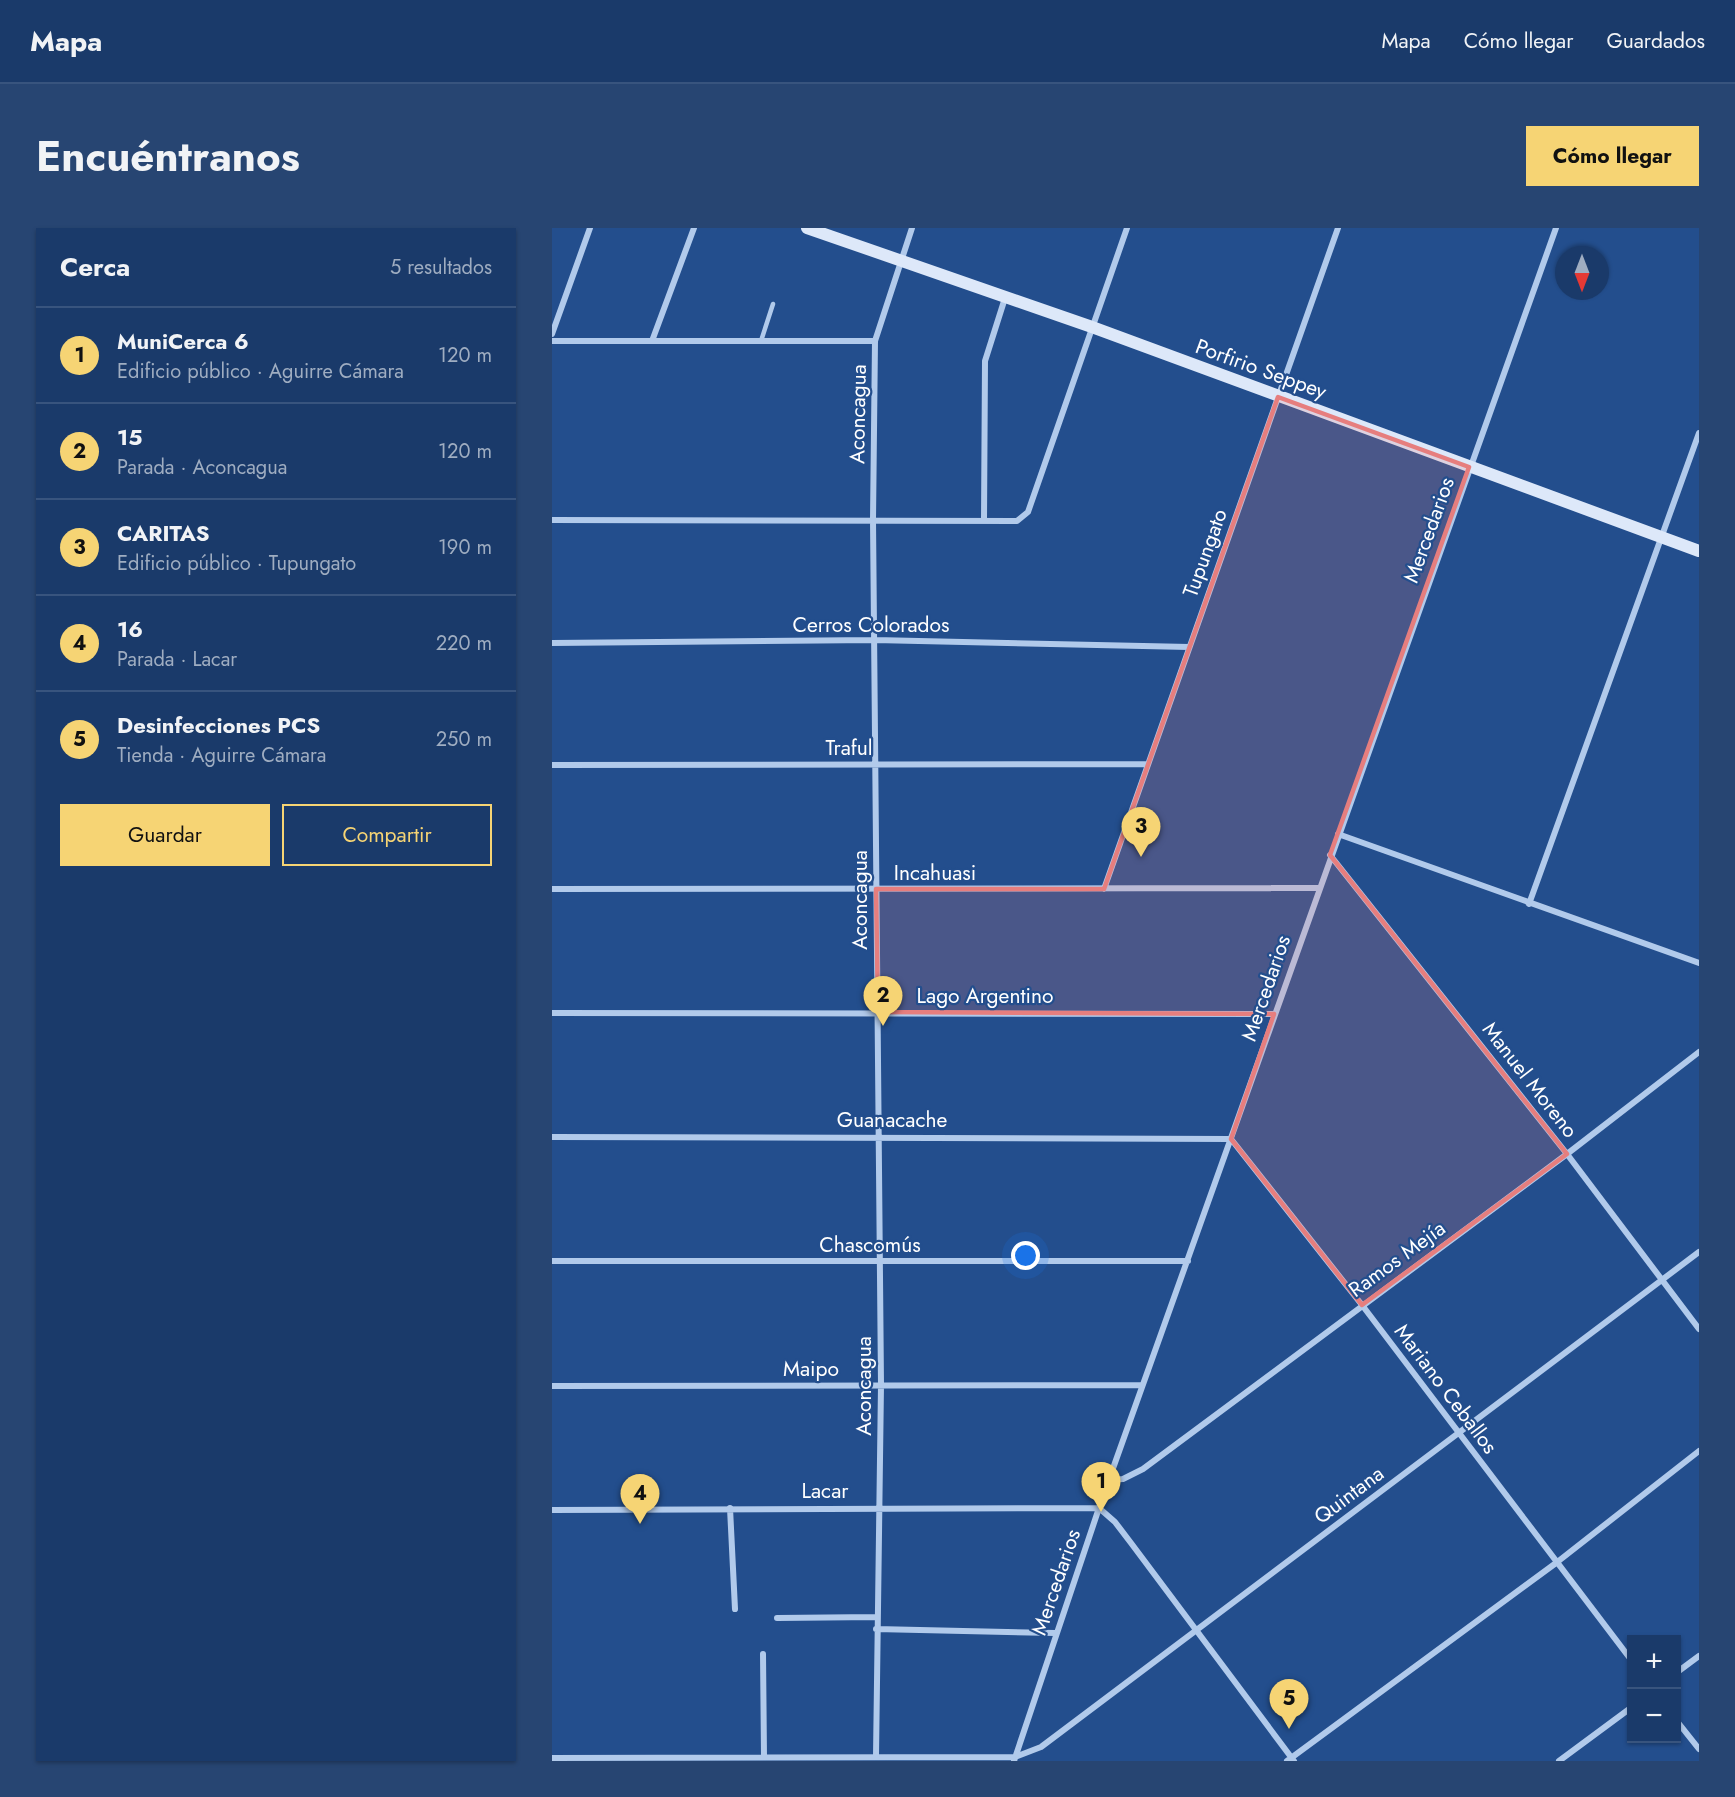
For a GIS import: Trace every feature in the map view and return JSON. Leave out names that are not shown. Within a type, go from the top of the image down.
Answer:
[{"type":"main road","name":"Porfirio Seppey","points":[[807,228],[1092,327],[1699,551]]},
{"type":"street","points":[[552,334],[590,228]]},
{"type":"street","points":[[652,341],[694,228]]},
{"type":"street","name":"Aconcagua","points":[[876,1757],[876,1617],[881,1385],[876,640],[873,520],[875,341],[912,228]]},
{"type":"street","points":[[552,520],[1017,520],[1028,512],[1127,228]]},
{"type":"street","name":"Tupungato","points":[[1104,889],[1338,228]]},
{"type":"street","name":"Mercedarios","points":[[1014,1759],[1142,1385],[1556,228]]},
{"type":"street","points":[[984,520],[985,362],[1005,298]]},
{"type":"street","points":[[552,341],[875,341]]},
{"type":"street","points":[[1529,904],[1699,433]]},
{"type":"street","name":"Cerros Colorados","points":[[552,643],[876,640],[1189,647]]},
{"type":"street","name":"Traful","points":[[552,765],[1147,764]]},
{"type":"street","points":[[1338,834],[1699,963]]},
{"type":"street","name":"Manuel Moreno","points":[[1330,855],[1567,1154],[1699,1329]]},
{"type":"street","name":"Incahuasi","points":[[552,889],[1318,888]]},
{"type":"street","name":"Lago Argentino","points":[[552,1013],[1274,1014]]},
{"type":"street","name":"Ramos Mejía","points":[[1109,1480],[1123,1479],[1143,1469],[1567,1154],[1699,1052]]},
{"type":"street","name":"Guanacache","points":[[552,1137],[878,1136],[1231,1139]]},
{"type":"street","name":"Mariano Ceballos","points":[[1231,1139],[1362,1305],[1627,1655]]},
{"type":"street","name":"Quintana","points":[[1014,1759],[1041,1747],[1699,1252]]},
{"type":"street","name":"Chascomús","points":[[552,1261],[1188,1261]]},
{"type":"street","name":"Maipo","points":[[552,1386],[1142,1385]]},
{"type":"street","points":[[1099,1508],[1120,1529],[1291,1760],[1556,1563],[1699,1451]]},
{"type":"street","name":"Lacar","points":[[552,1510],[880,1507],[1099,1508]]},
{"type":"street","points":[[730,1508],[735,1609]]},
{"type":"street","points":[[777,1618],[876,1617]]},
{"type":"street","points":[[876,1629],[1055,1634]]},
{"type":"street","points":[[763,1654],[764,1757]]},
{"type":"street","points":[[1681,1670],[1699,1656]]},
{"type":"street","points":[[1559,1761],[1627,1711]]},
{"type":"street","points":[[1681,1725],[1699,1749]]},
{"type":"street","points":[[552,1758],[1014,1759]]},
{"type":"lane","points":[[761,341],[773,304]]},
{"type":"highlighted area","points":[[1278,397],[1469,467],[1330,855],[1567,1154],[1362,1305],[1231,1139],[1274,1014],[878,1012],[876,889],[1104,889]]},
{"type":"place","name":"CARITAS","points":[[1141,857]]},
{"type":"place","name":"15","points":[[883,1026]]},
{"type":"place","name":"MuniCerca 6","points":[[1101,1512]]},
{"type":"place","name":"16","points":[[640,1524]]},
{"type":"place","name":"Desinfecciones PCS","points":[[1289,1729]]}]
